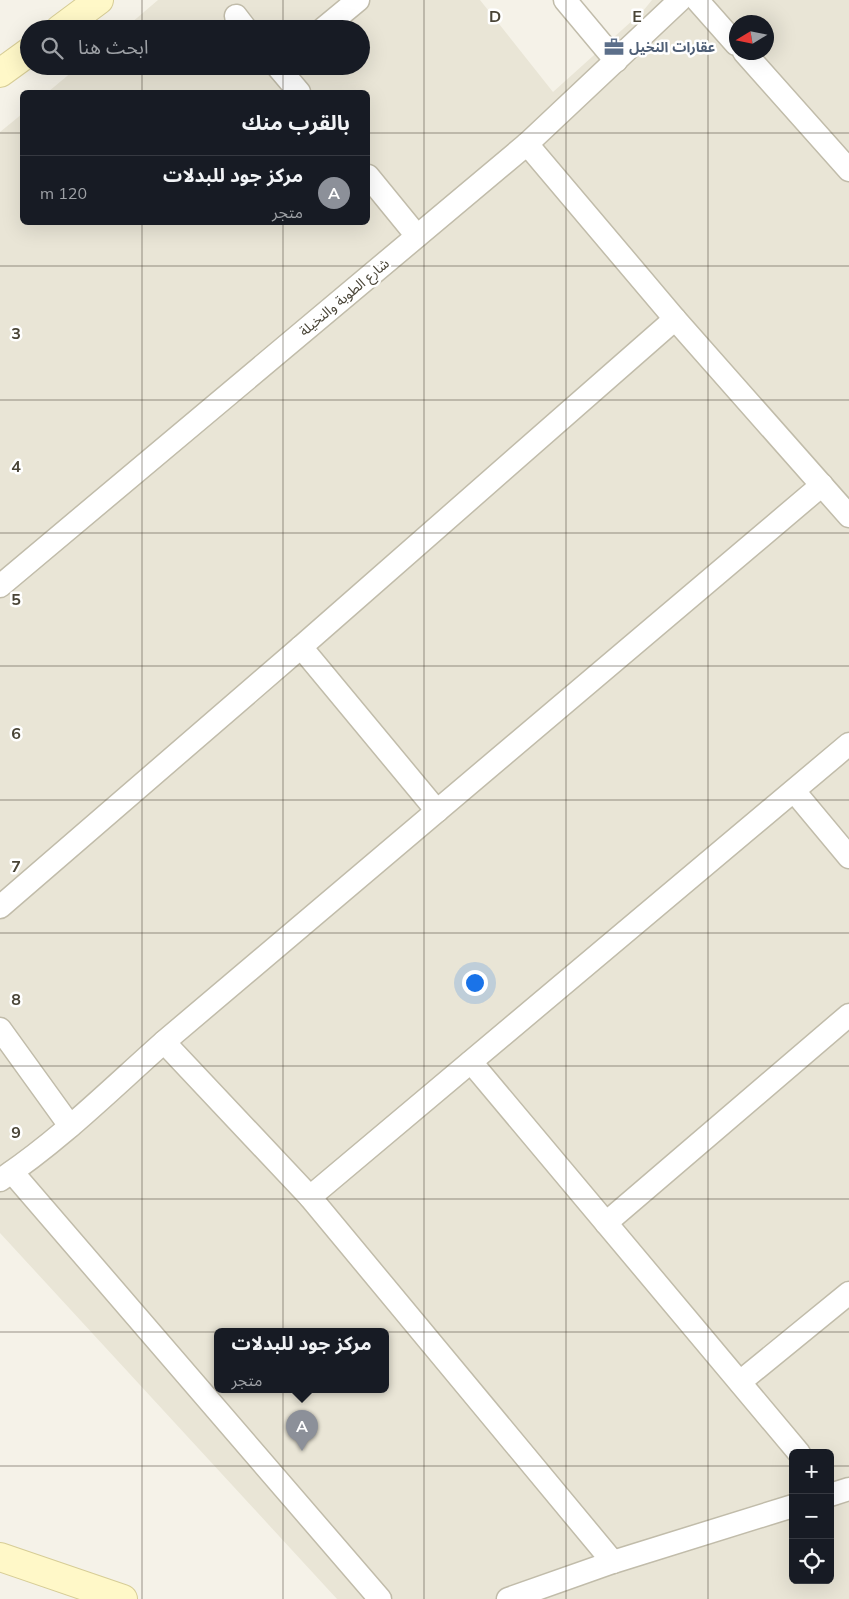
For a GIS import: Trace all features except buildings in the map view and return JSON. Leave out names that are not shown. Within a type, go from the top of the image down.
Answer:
[{"type":"main road","points":[[72,20],[99,0]]},
{"type":"main road","points":[[0,73],[20,59]]},
{"type":"main road","points":[[0,1557],[123,1599]]},
{"type":"street","points":[[334,20],[358,0]]},
{"type":"street","points":[[564,0],[616,61]]},
{"type":"street","name":"شارع الطوبة والنخيلة","points":[[0,586],[527,144],[680,0]]},
{"type":"street","points":[[697,0],[729,36]]},
{"type":"street","points":[[751,60],[846,161]]},
{"type":"street","points":[[285,75],[297,90]]},
{"type":"street","points":[[527,144],[675,318],[849,516]]},
{"type":"street","points":[[370,178],[417,236]]},
{"type":"street","points":[[0,907],[301,648],[675,318]]},
{"type":"street","points":[[380,1599],[6,1176],[70,1126],[164,1042],[822,485]]},
{"type":"street","points":[[301,648],[437,811]]},
{"type":"street","points":[[310,1197],[849,744]]},
{"type":"street","points":[[794,791],[849,857]]},
{"type":"street","points":[[606,1223],[849,1015]]},
{"type":"street","points":[[0,1028],[70,1126]]},
{"type":"street","points":[[164,1042],[310,1197],[613,1562]]},
{"type":"street","points":[[471,1062],[796,1449]]},
{"type":"street","points":[[740,1382],[849,1293]]},
{"type":"street","points":[[508,1599],[613,1562],[789,1507]]},
{"type":"shaded area","points":[[158,0],[480,0],[553,92],[643,11],[652,0],[849,0],[849,1599],[337,1599],[0,1233],[0,132],[20,116],[20,225],[370,225],[370,90],[50,90],[68,75],[370,75],[370,20],[135,20]]},
{"type":"place","name":"عقارات النخيل","points":[[614,47]]},
{"type":"place","name":"مركز جود للبدلات","points":[[302,1451]]}]
